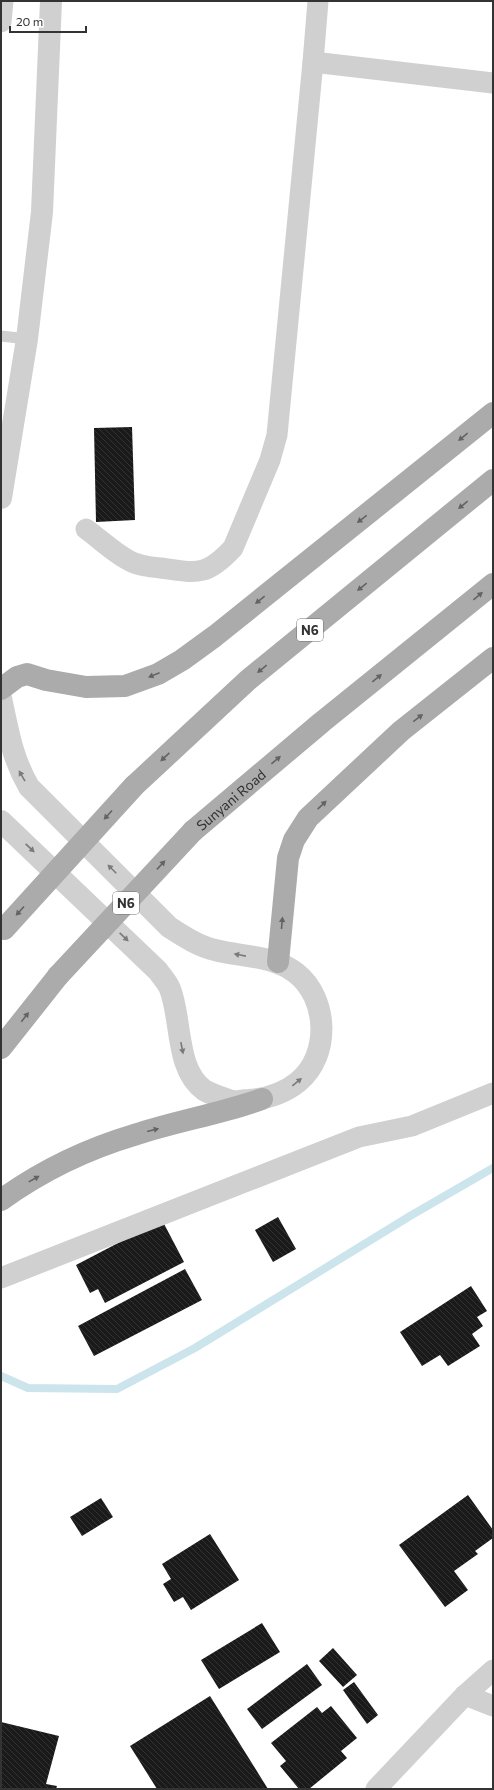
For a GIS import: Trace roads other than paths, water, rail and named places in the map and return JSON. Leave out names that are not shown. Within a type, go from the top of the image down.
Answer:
[{"type":"main road","points":[[1,689],[17,677],[27,674],[46,680],[86,687],[125,686],[158,674],[182,660],[215,636],[493,413]]},
{"type":"main road","name":"N6","points":[[3,931],[134,786],[248,680],[493,480]]},
{"type":"main road","name":"Sunyani Road","points":[[1,1048],[58,976],[193,831],[322,722],[493,584]]},
{"type":"main road","points":[[278,962],[288,858],[294,840],[308,818],[401,731],[493,658]]},
{"type":"main road","points":[[1,1200],[36,1178],[90,1151],[134,1135],[229,1111],[262,1099]]},
{"type":"street","points":[[1,22],[3,1]]},
{"type":"street","points":[[1,493],[27,339],[42,212],[51,1]]},
{"type":"street","points":[[86,529],[128,560],[140,565],[196,573],[211,567],[222,560],[232,548],[270,460],[277,435],[318,1]]},
{"type":"street","points":[[313,62],[493,83]]},
{"type":"street","points":[[1,698],[14,756],[19,770],[29,787],[169,927],[196,943],[214,950],[269,959],[278,962],[296,973],[310,988],[319,1006],[322,1026],[321,1040],[312,1065],[299,1081],[282,1093],[262,1099],[233,1101],[204,1090],[190,1074],[183,1055],[170,988],[158,971],[1,821]]},
{"type":"street","points":[[1,1278],[359,1137],[412,1126],[493,1093]]},
{"type":"street","points":[[376,1789],[465,1695],[493,1670]]},
{"type":"street","points":[[465,1695],[493,1706]]},
{"type":"lane","points":[[1,336],[27,339]]},
{"type":"waterway","points":[[1,1376],[28,1388],[117,1389],[195,1348],[410,1216],[493,1168]]}]
